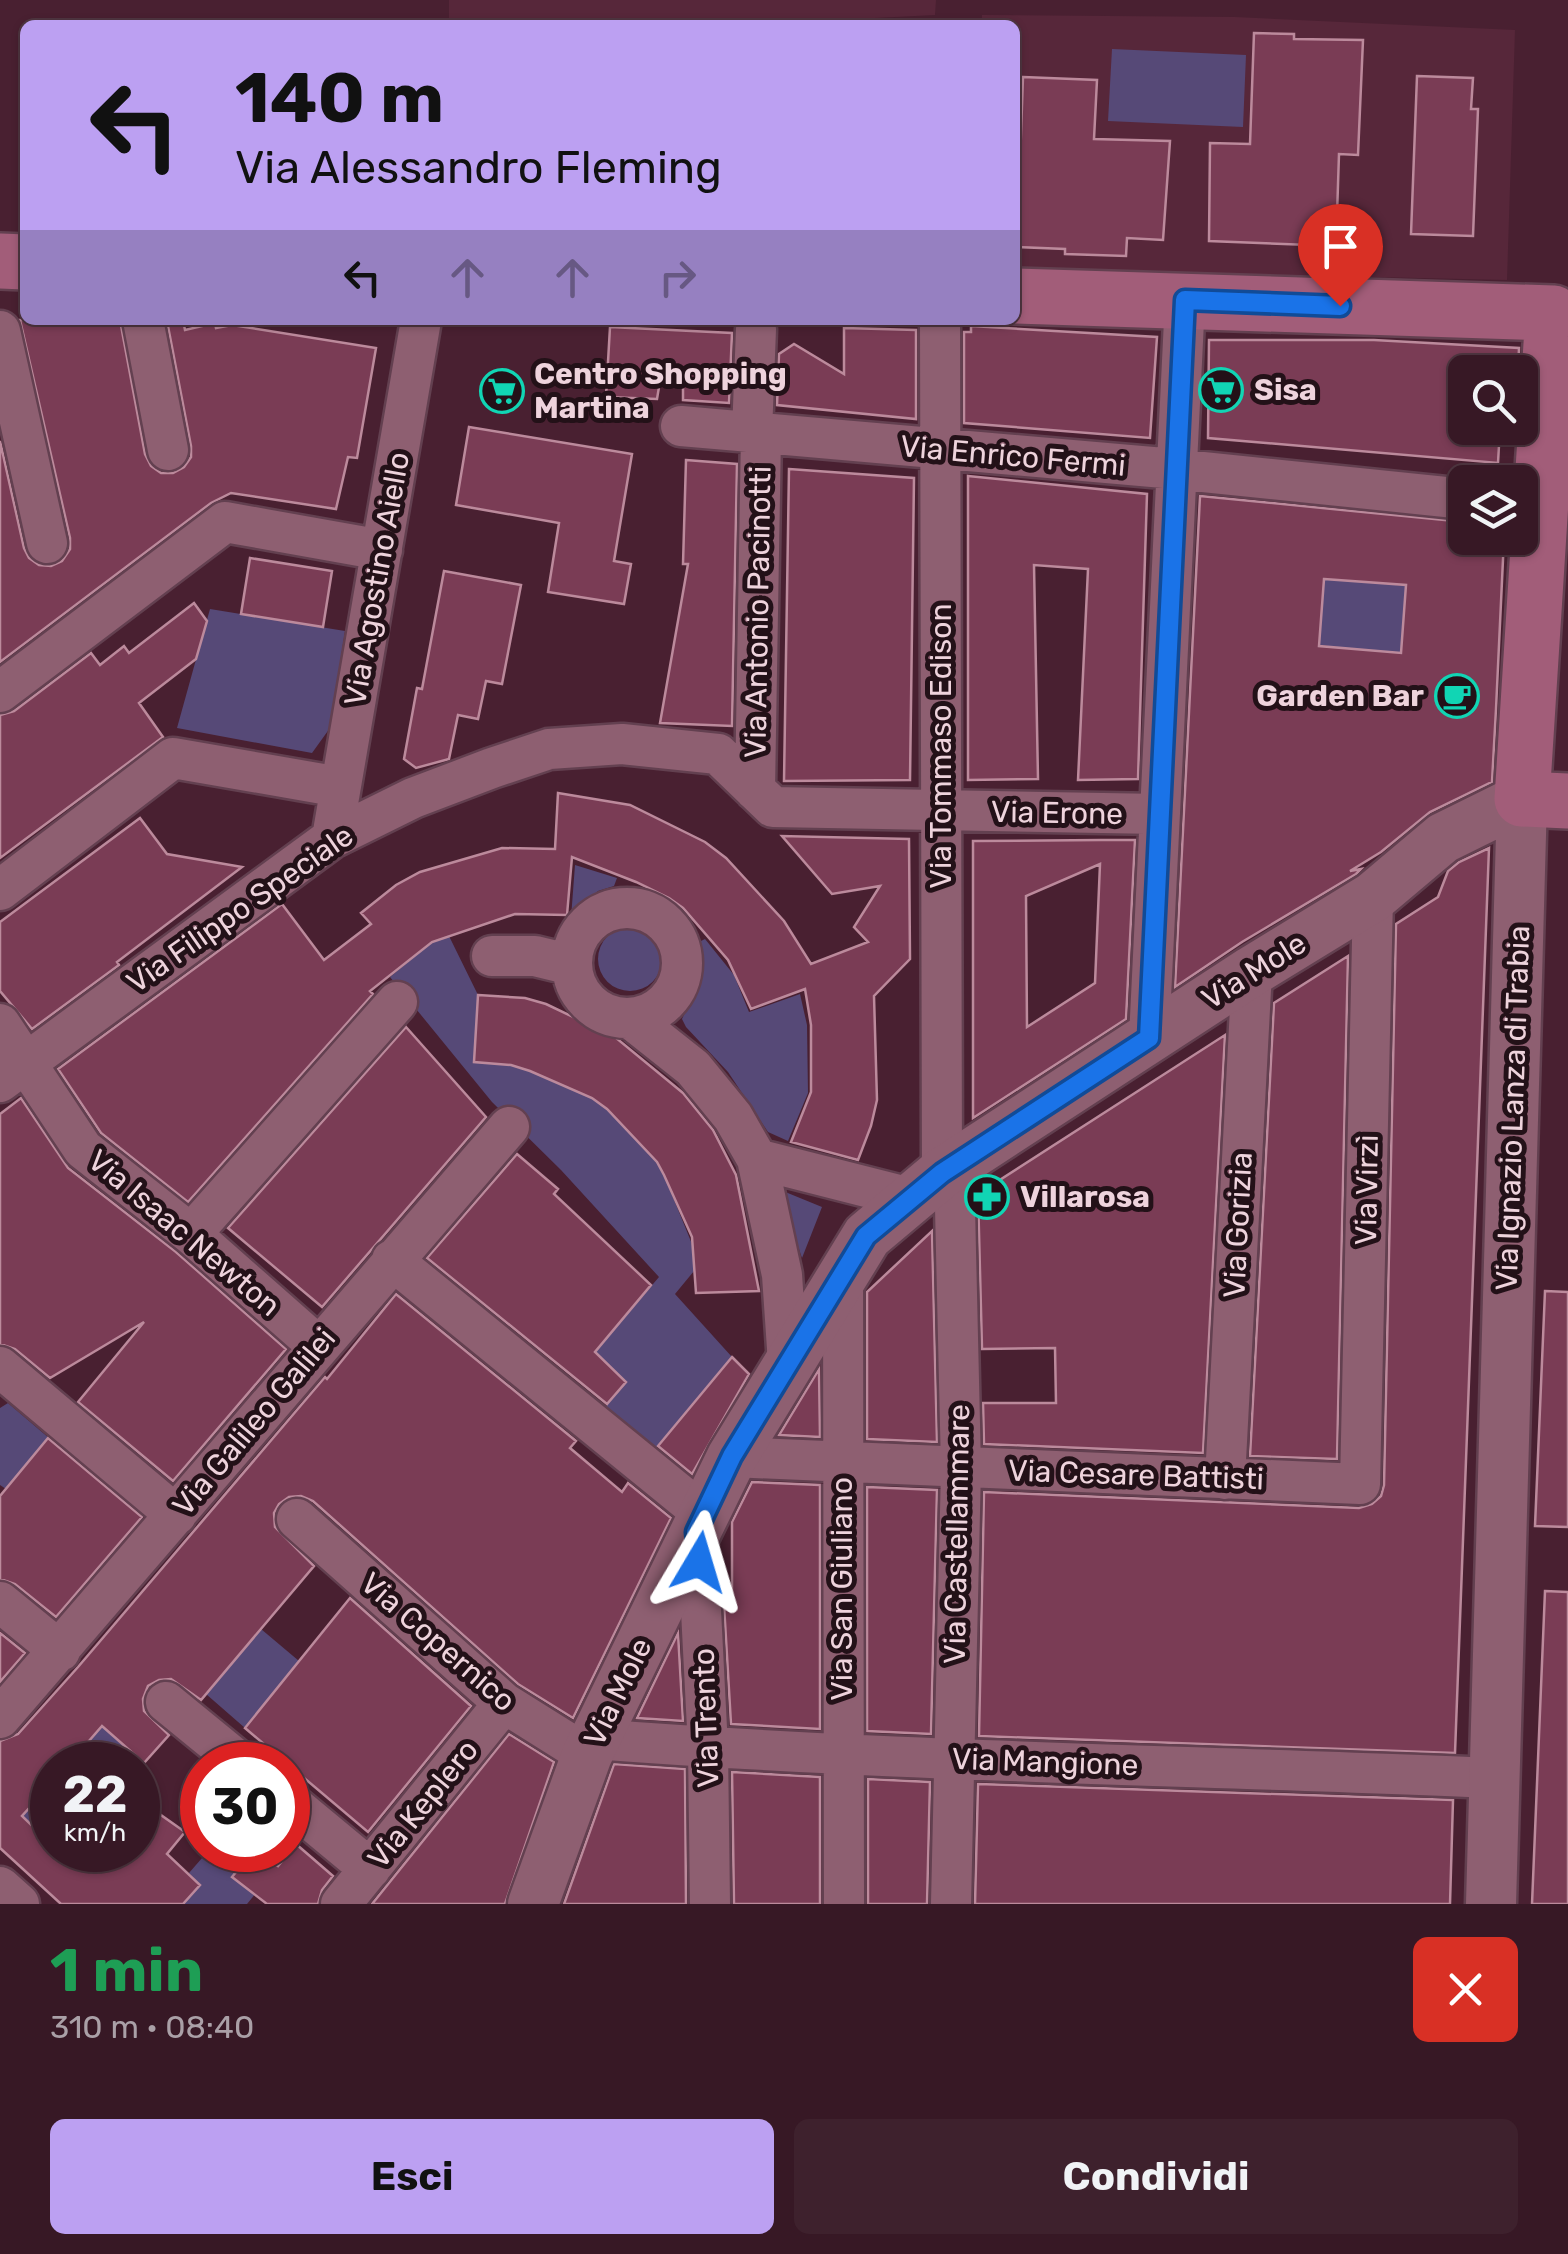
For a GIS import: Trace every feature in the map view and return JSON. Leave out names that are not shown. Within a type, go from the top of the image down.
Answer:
[{"type":"main road","points":[[1020,296],[1560,302]]},
{"type":"main road","name":"Via Ignazio Lanza di Trabia","points":[[1545,800],[1550,646],[1543,506],[1559,374],[1560,302]]},
{"type":"street","points":[[1149,1038],[1185,300]]},
{"type":"street","points":[[143,325],[168,450]]},
{"type":"street","name":"Via Agostino Aiello","points":[[332,838],[420,325]]},
{"type":"street","name":"Via Tommaso Edison","points":[[936,1178],[941,811],[940,325]]},
{"type":"street","name":"Via Antonio Pacinotti","points":[[756,330],[764,799]]},
{"type":"street","points":[[0,331],[46,543]]},
{"type":"street","name":"Via Enrico Fermi","points":[[680,426],[1448,496]]},
{"type":"street","points":[[0,692],[224,522],[382,550]]},
{"type":"street","name":"Via Filippo Speciale","points":[[14,1072],[332,838],[413,798],[549,749],[622,744],[718,754],[764,799]]},
{"type":"street","points":[[0,890],[173,758],[340,788]]},
{"type":"street","name":"Via Erone","points":[[764,799],[941,811],[1160,814]]},
{"type":"street","name":"Via Mole","points":[[534,1902],[591,1747],[732,1456],[866,1236],[936,1178],[1373,896],[1443,838],[1545,800]]},
{"type":"street","name":"Via Ignazio Lanza di Trabia","points":[[1491,1904],[1545,800]]},
{"type":"street","name":"Via Virzì","points":[[1360,1484],[1373,896]]},
{"type":"street","points":[[626,907],[645,910],[662,920],[675,934],[682,952],[676,990],[648,1014],[630,1018],[612,1017],[596,1009],[575,982],[572,964],[574,947],[594,918],[626,907]]},
{"type":"street","points":[[492,956],[535,956],[572,964]]},
{"type":"street","name":"Via Gorizia","points":[[1224,1479],[1252,971]]},
{"type":"street","points":[[191,1234],[397,1002]]},
{"type":"street","points":[[630,1018],[694,1068],[733,1116],[757,1159],[782,1275],[788,1363]]},
{"type":"street","name":"Via Isaac Newton","points":[[0,1024],[14,1072],[82,1149],[191,1234],[318,1346]]},
{"type":"street","name":"Via Galileo Galilei","points":[[0,1718],[509,1127]]},
{"type":"street","points":[[757,1159],[936,1178]]},
{"type":"street","name":"Via Castellammare","points":[[936,1178],[960,1468],[951,1904]]},
{"type":"street","points":[[392,1260],[701,1523]]},
{"type":"street","name":"Via San Giuliano","points":[[843,1274],[844,1904]]},
{"type":"street","points":[[0,1367],[176,1515]]},
{"type":"street","name":"Via Cesare Battisti","points":[[732,1456],[1360,1484]]},
{"type":"street","name":"Via Copernico","points":[[298,1519],[504,1703],[591,1747]]},
{"type":"street","name":"Via Trento","points":[[701,1523],[710,1904]]},
{"type":"street","points":[[0,1602],[60,1651]]},
{"type":"street","points":[[166,1702],[215,1742]]},
{"type":"street","name":"Via Keplero","points":[[341,1904],[504,1703]]},
{"type":"street","name":"Via Mangione","points":[[591,1747],[708,1748],[1496,1778]]},
{"type":"street","points":[[310,1819],[370,1868]]},
{"type":"street","points":[[0,1887],[19,1904]]},
{"type":"shaded area","points":[[449,0],[936,0],[935,15],[835,20],[449,20]]},
{"type":"shaded area","points":[[982,15],[1235,17],[1515,30],[1507,280],[1020,269],[1020,20],[982,20]]},
{"type":"shaded area","points":[[1112,49],[1246,55],[1243,127],[1108,121]]},
{"type":"shaded area","points":[[1324,578],[1406,586],[1401,654],[1319,645]]},
{"type":"shaded area","points":[[210,609],[345,631],[330,728],[312,753],[177,728]]},
{"type":"shaded area","points":[[575,865],[617,878],[614,886],[598,891],[571,918]]},
{"type":"shaded area","points":[[630,927],[653,936],[662,959],[653,982],[630,991],[607,982],[598,959],[607,936]]},
{"type":"shaded area","points":[[448,934],[478,995],[474,1062],[530,1071],[592,1098],[607,1109],[657,1162],[692,1244],[694,1271],[675,1294],[732,1357],[653,1452],[602,1411],[626,1382],[595,1352],[659,1277],[492,1102],[390,977],[432,942]]},
{"type":"shaded area","points":[[705,939],[734,975],[749,1012],[800,994],[807,1025],[808,1093],[788,1141],[768,1132],[728,1072],[682,1019],[699,983],[701,941]]},
{"type":"shaded area","points":[[778,1189],[822,1207],[802,1258]]},
{"type":"shaded area","points":[[8,1403],[49,1438],[6,1489],[0,1485],[0,1408]]},
{"type":"shaded area","points":[[261,1629],[299,1661],[245,1728],[206,1694]]},
{"type":"shaded area","points":[[102,1726],[120,1742],[88,1742]]},
{"type":"shaded area","points":[[30,1807],[30,1824],[22,1816]]},
{"type":"shaded area","points":[[263,1872],[269,1877],[247,1904],[183,1904],[200,1885],[189,1873]]},
{"type":"building","points":[[1254,33],[1294,34],[1294,39],[1363,40],[1358,155],[1339,154],[1336,246],[1209,241],[1210,143],[1250,144]]},
{"type":"building","points":[[1417,76],[1473,78],[1471,109],[1478,109],[1473,236],[1411,234]]},
{"type":"building","points":[[1023,77],[1097,80],[1094,139],[1170,141],[1163,240],[1127,238],[1126,256],[1065,254],[1065,249],[1020,247]]},
{"type":"building","points":[[21,325],[121,325],[145,454],[151,466],[161,473],[173,473],[191,457],[168,325],[184,325],[185,330],[232,325],[376,348],[357,458],[348,457],[336,509],[231,493],[211,503],[0,662],[0,441],[29,558],[39,565],[51,566],[62,561],[70,549]]},
{"type":"building","points":[[971,326],[1157,337],[1150,438],[964,423],[964,332],[971,332]]},
{"type":"building","points":[[610,327],[732,333],[729,403],[683,400],[683,383],[660,381],[657,399],[606,397]]},
{"type":"building","points":[[844,328],[916,330],[916,419],[777,405],[779,354],[794,344],[844,374]]},
{"type":"building","points":[[1209,340],[1374,340],[1519,348],[1519,355],[1448,355],[1448,445],[1499,445],[1498,463],[1208,438]]},
{"type":"building","points":[[469,427],[632,454],[614,561],[631,564],[624,604],[548,592],[559,523],[456,505]]},
{"type":"building","points":[[686,460],[737,464],[732,726],[660,723],[688,564],[683,564]]},
{"type":"building","points":[[789,469],[914,478],[910,780],[784,781]]},
{"type":"building","points":[[968,476],[1147,494],[1138,779],[1078,780],[1088,569],[1034,565],[1038,779],[968,780]]},
{"type":"building","points":[[1200,496],[1448,520],[1448,555],[1503,555],[1492,782],[1430,812],[1381,852],[1350,871],[1361,869],[1356,874],[1175,987]],"holes":[[[1324,579],[1406,585],[1401,653],[1319,646]]]},
{"type":"building","points":[[250,558],[332,571],[323,627],[241,614]]},
{"type":"building","points":[[444,571],[521,585],[502,684],[486,681],[478,719],[458,715],[449,759],[416,768],[404,759],[417,688],[422,689]]},
{"type":"building","points":[[194,603],[207,621],[196,659],[139,703],[163,737],[0,858],[0,715],[14,711],[91,653],[100,665],[124,646],[129,653]]},
{"type":"building","points":[[558,793],[630,805],[705,842],[726,858],[784,921],[811,964],[868,942],[854,927],[880,886],[832,894],[782,836],[909,839],[910,959],[874,996],[877,1100],[858,1160],[791,1142],[811,1092],[811,1025],[805,989],[751,1009],[728,960],[683,908],[636,882],[572,857],[567,915],[515,914],[432,942],[370,991],[373,994],[188,1202],[101,1133],[58,1069],[282,904],[324,960],[371,924],[361,913],[396,885],[420,872],[502,848],[555,849]]},
{"type":"building","points":[[140,818],[167,854],[242,867],[32,1029],[0,991],[0,922]]},
{"type":"building","points":[[1135,840],[1126,1019],[973,1118],[973,841]],"holes":[[[1100,864],[1095,983],[1027,1027],[1026,896]]]},
{"type":"building","points":[[1489,848],[1455,1753],[979,1736],[984,1492],[1359,1508],[1381,1496],[1396,924],[1438,897],[1448,871],[1459,862]]},
{"type":"building","points":[[1348,956],[1337,1459],[1250,1456],[1274,1003]]},
{"type":"building","points":[[478,995],[525,998],[546,1004],[615,1037],[683,1093],[713,1130],[736,1175],[759,1291],[696,1293],[692,1237],[664,1175],[657,1162],[607,1109],[592,1098],[530,1071],[474,1062]]},
{"type":"building","points":[[406,1027],[486,1117],[322,1307],[228,1228]]},
{"type":"building","points":[[1225,1035],[1203,1453],[984,1444],[983,1403],[1056,1403],[1055,1348],[982,1349],[978,1194]]},
{"type":"building","points":[[21,1098],[68,1168],[176,1252],[286,1349],[173,1481],[78,1402],[144,1322],[50,1378],[15,1349],[0,1344],[0,1114]]},
{"type":"building","points":[[517,1154],[558,1189],[554,1194],[651,1285],[595,1352],[626,1382],[607,1404],[427,1258]]},
{"type":"building","points":[[932,1231],[937,1442],[867,1439],[867,1292]]},
{"type":"building","points":[[1545,1291],[1568,1292],[1568,1527],[1535,1526]]},
{"type":"building","points":[[396,1294],[576,1441],[570,1448],[622,1492],[628,1483],[671,1518],[573,1718],[518,1684],[313,1501],[289,1497],[274,1513],[275,1527],[314,1566],[201,1700],[171,1679],[148,1686],[144,1711],[169,1735],[160,1745],[160,1742],[120,1742],[102,1726],[88,1742],[30,1742],[30,1807],[22,1816],[30,1824],[30,1872],[160,1872],[160,1814],[180,1828],[180,1838],[167,1854],[180,1866],[180,1872],[186,1872],[200,1885],[183,1904],[61,1904],[0,1848],[0,1741],[18,1734],[327,1379]]},
{"type":"building","points":[[732,1357],[749,1374],[692,1474],[658,1446]]},
{"type":"building","points":[[819,1369],[820,1437],[779,1435]]},
{"type":"building","points":[[48,1438],[142,1517],[56,1617],[15,1584],[0,1579],[0,1496]]},
{"type":"building","points":[[752,1482],[820,1485],[820,1729],[731,1724],[724,1605],[732,1605],[732,1522]]},
{"type":"building","points":[[867,1487],[937,1490],[931,1734],[867,1731]]},
{"type":"building","points":[[1545,1591],[1568,1592],[1568,1904],[1532,1904]]},
{"type":"building","points":[[350,1598],[471,1706],[368,1832],[310,1783],[310,1742],[262,1742],[245,1728]]},
{"type":"building","points":[[0,1633],[25,1653],[0,1682]]},
{"type":"building","points":[[678,1633],[683,1721],[637,1718]]},
{"type":"building","points":[[509,1734],[554,1762],[505,1904],[372,1904]]},
{"type":"building","points":[[614,1764],[685,1769],[686,1904],[564,1904]]},
{"type":"building","points":[[732,1772],[820,1777],[820,1904],[734,1904]]},
{"type":"building","points":[[868,1779],[930,1782],[927,1904],[868,1904]]},
{"type":"building","points":[[978,1784],[1453,1800],[1450,1904],[975,1904]]},
{"type":"building","points":[[310,1856],[333,1876],[322,1890],[318,1904],[267,1904],[232,1877],[236,1872],[310,1872]]},
{"type":"place","name":"Sisa","points":[[1221,390]]},
{"type":"place","name":"Centro Shopping Martina","points":[[502,391]]},
{"type":"place","name":"Garden Bar","points":[[1457,696]]},
{"type":"place","name":"Villarosa","points":[[987,1197]]},
{"type":"route","points":[[699,1562],[696,1532],[732,1456],[866,1236],[942,1173],[1149,1038],[1185,300],[1340,306]]}]
